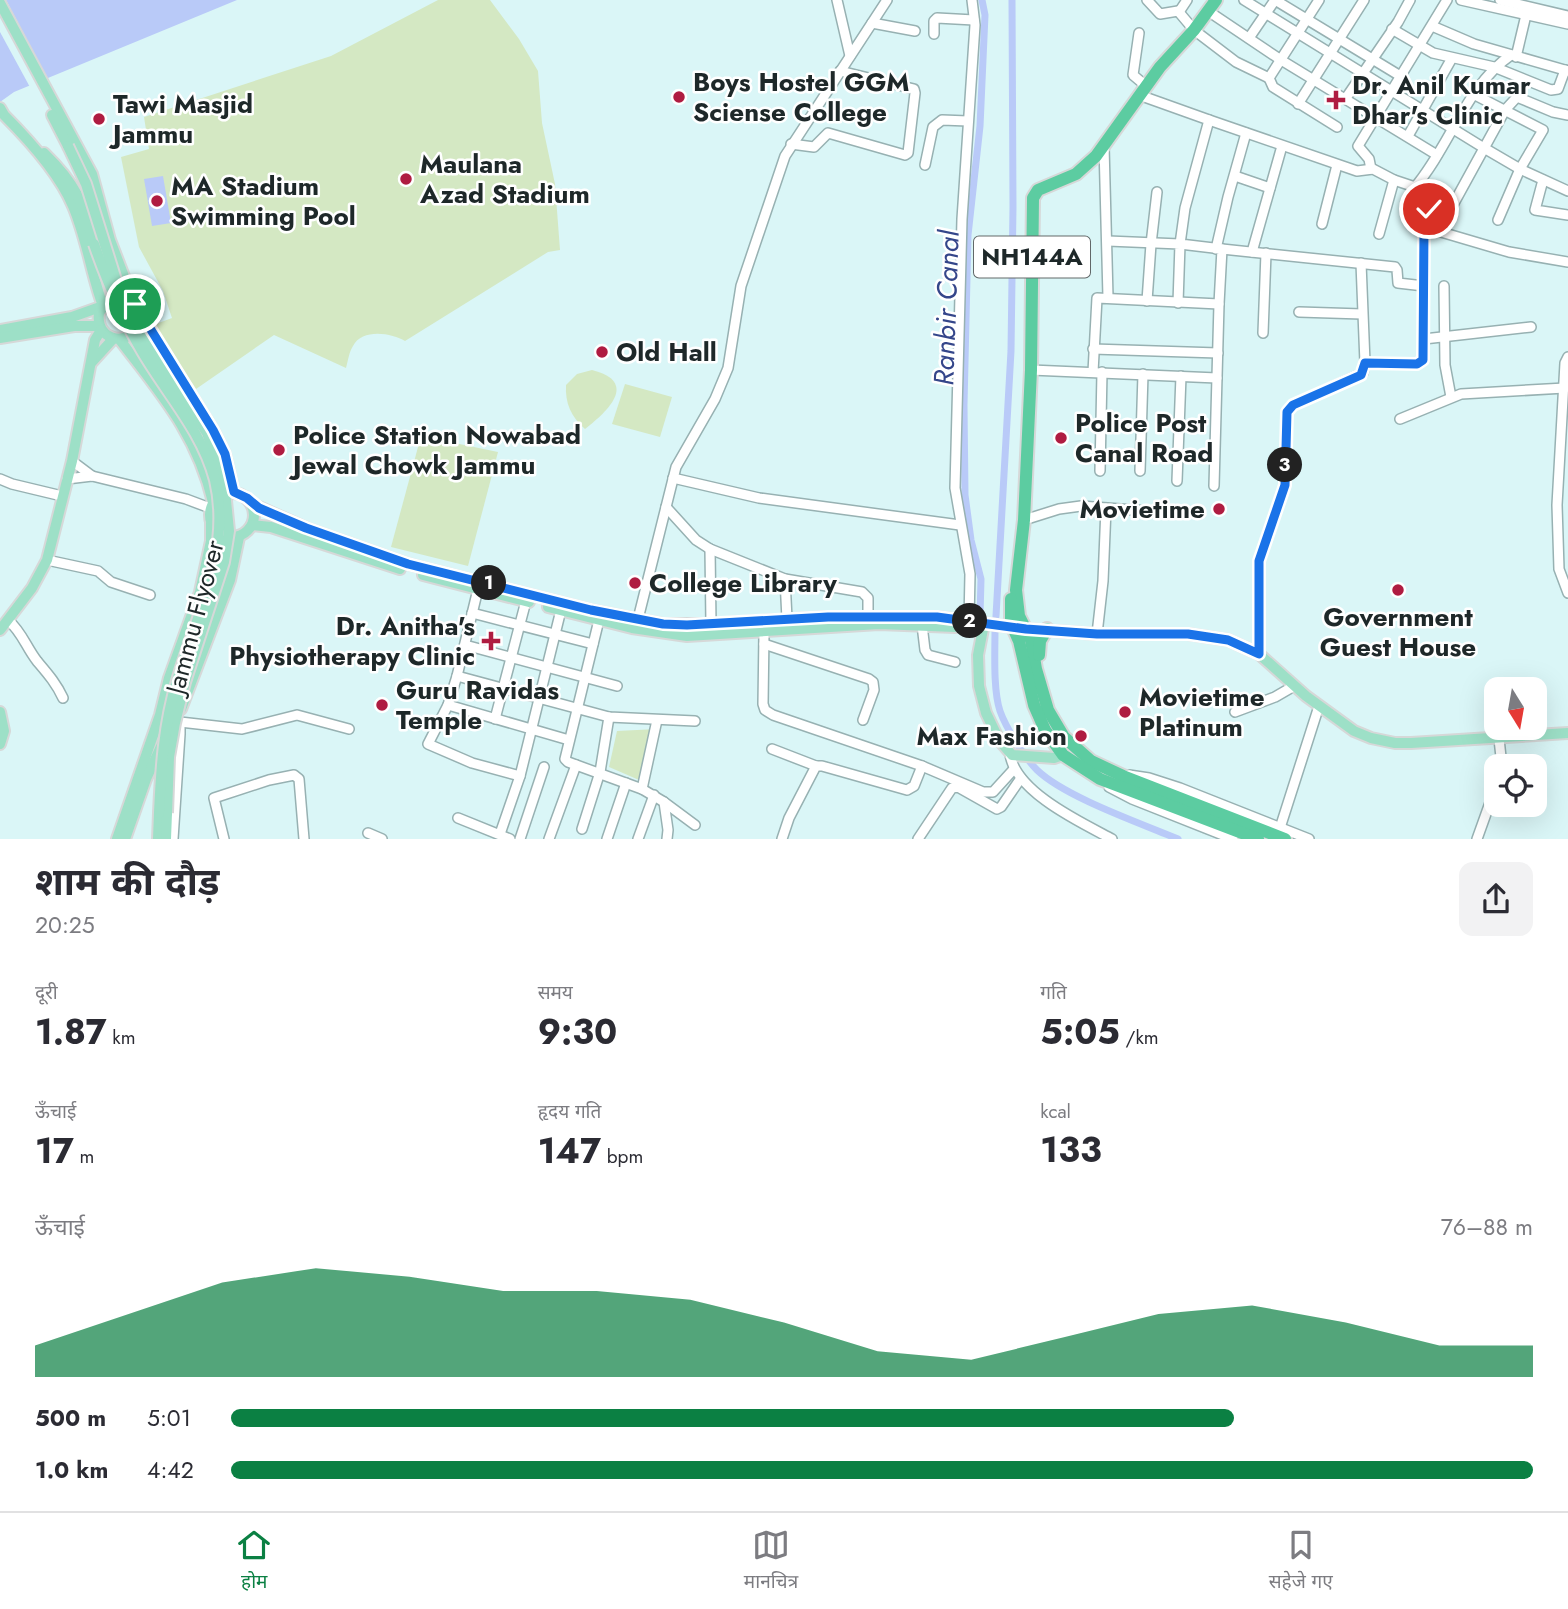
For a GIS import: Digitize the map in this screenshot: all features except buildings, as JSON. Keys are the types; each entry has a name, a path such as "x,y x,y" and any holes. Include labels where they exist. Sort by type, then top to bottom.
{"highway":[{"name":"NH144A","path":"1212,5 1195,30 1140,85 1104,146 1076,174 1038,190 1033,198 1031,370 1024,520 1016,590 1018,628 1040,720 1063,755 1100,779 1283,833"},
{"name":"NH144A","path":"1018,628 1031,640 1048,710 1064,737 1091,761 1258,839"},
{"path":"1037,671 1040,641 1047,629"}],"main road":[{"path":"0,3 50,103"},
{"path":"0,17 92,174 110,240 137,309 213,430 225,454 234,492"},
{"name":"Jammu Flyover","path":"50,103 86,184 116,280 149,346 207,433 224,481 229,531 224,562 174,723 169,757 166,839"},
{"path":"2,112 38,151 74,208 103,306 99,313 100,328 95,340 72,461 47,560 32,588 2,626"},
{"name":"Jammu Flyover","path":"38,151 65,173 76,189 108,283 142,350 199,438 209,459 219,506 219,536 215,561 166,721 158,839"},
{"path":"0,330 72,317 118,298 127,299 137,309 138,328 134,334 117,340 92,362"},
{"path":"0,338 74,326 100,328 117,340 162,395 193,441 209,481 212,505 211,541 200,592 117,839"},
{"path":"212,505 223,494 234,492 247,498 252,504 306,528 408,564 526,601 632,628 679,636 764,638 879,624 983,629 978,655 981,701 999,740 1014,755 1054,758 1063,755"},
{"path":"125,839 159,747 178,721 193,684 230,580 239,537 252,526 255,518 252,504"},
{"path":"211,524 222,536 239,537"},
{"path":"252,526 271,527 398,568 675,625 787,619 937,617 1018,628 1097,634 1204,636 1236,643 1259,654 1319,706 1354,731 1371,738 1395,743 1484,740"},
{"path":"0,712 4,731 0,744"},
{"path":"1547,735 1568,733"}],"street":[{"path":"837,0 850,56"},
{"path":"638,619 673,478 682,455 718,394 728,368 741,286 791,144 887,0"},
{"path":"969,621 970,574 955,488 962,219 974,20 972,0"},
{"path":"1147,0 1160,14 1173,10 1182,15 1195,30 1236,62 1269,78 1273,87 1337,127"},
{"path":"1182,15 1187,0"},
{"path":"1244,0 1484,148 1520,169 1568,191"},
{"path":"1249,38 1275,0 1402,77"},
{"path":"1269,78 1319,0"},
{"path":"1298,104 1364,0"},
{"path":"1346,98 1410,0"},
{"path":"1371,169 1369,159 1358,146 1447,0"},
{"path":"1461,0 1568,24"},
{"path":"1500,0 1568,16"},
{"path":"1212,5 1249,38 1281,60 1437,155"},
{"path":"1139,33 1133,75 1140,85 1209,120 1246,134 1359,172 1371,169 1415,187 1493,67 1513,56 1527,15"},
{"path":"934,34 935,19 974,20"},
{"path":"872,23 915,31"},
{"path":"1392,29 1433,53 1493,67 1551,90 1558,89 1566,70 1474,44 1432,26"},
{"path":"1408,136 1452,58"},
{"path":"791,144 814,147 828,133 905,155 908,153 914,89 840,71"},
{"path":"1475,95 1543,130 1520,169 1498,220"},
{"path":"1365,363 1420,363 1424,358 1424,227 1431,200 1435,198 1454,203 1505,110 1518,96 1568,116"},
{"path":"925,165 933,127 942,120 968,121"},
{"path":"1178,303 1180,244 1185,208 1209,120"},
{"path":"1214,485 1219,249 1246,134"},
{"path":"1104,146 1108,297"},
{"path":"1252,252 1282,146"},
{"path":"1322,224 1337,164"},
{"path":"1235,176 1270,187"},
{"path":"1379,234 1394,180"},
{"path":"1543,180 1535,210 1568,215"},
{"path":"1147,301 1157,192"},
{"path":"1424,227 1509,252 1568,262"},
{"path":"1108,241 1180,244 1361,263 1396,268 1398,283 1424,286"},
{"path":"1263,333 1266,253"},
{"path":"1259,654 1259,561 1284,491 1285,416 1289,408 1363,373 1365,363 1361,263"},
{"path":"1444,286 1445,365 1451,397"},
{"path":"1100,471 1097,372 1093,349 1095,299 1108,297 1219,304"},
{"path":"1299,312 1362,314"},
{"path":"1424,339 1531,327"},
{"path":"1093,349 1218,354"},
{"path":"1568,357 1565,363 1557,505 1559,569 1568,593"},
{"path":"1031,370 1217,378"},
{"path":"1140,471 1143,374"},
{"path":"1177,481 1181,376"},
{"path":"1401,419 1451,397 1471,393 1564,388"},
{"path":"72,461 92,476"},
{"path":"67,480 92,476 212,505"},
{"path":"673,478 759,498 960,525"},
{"path":"0,479 62,496"},
{"path":"1557,505 1568,506"},
{"path":"666,507 696,540 710,550 785,579 862,593 868,598 868,617"},
{"path":"1024,520 1071,507 1160,512"},
{"path":"1097,634 1103,582 1106,508"},
{"path":"710,550 711,624"},
{"path":"47,560 98,572 111,582 150,595"},
{"path":"785,579 787,619"},
{"path":"479,585 457,677 448,705 428,744 472,763 520,776"},
{"path":"495,719 526,601"},
{"path":"500,834 520,776 561,610"},
{"path":"472,614 593,644"},
{"path":"599,620 565,758 568,762 600,772 654,795 695,825"},
{"path":"922,625 928,655 955,662"},
{"path":"2,626 20,631 38,662 52,676 63,698"},
{"path":"863,720 874,690 873,682 764,638 765,710 773,715 922,766 983,792 993,792 1014,769"},
{"path":"465,645 617,685"},
{"path":"457,677 609,717 695,720"},
{"path":"1235,712 1268,700 1294,685"},
{"path":"448,705 569,740"},
{"path":"1283,833 1319,706"},
{"path":"160,715 178,721 242,729 297,715 349,729"},
{"path":"582,829 600,772 609,717"},
{"path":"642,789 657,720"},
{"path":"173,839 178,721"},
{"path":"772,749 816,766 907,790 914,786 922,766"},
{"path":"1014,755 1014,769 1050,803 1112,839"},
{"path":"548,839 576,765"},
{"path":"782,839 789,818 816,766"},
{"path":"520,839 544,767"},
{"path":"224,839 214,798 269,780 294,775 299,779 304,839"},
{"path":"1124,776 1137,775 1165,783 1283,833 1309,839"},
{"path":"918,839 952,788 958,788 997,810 1021,778"},
{"path":"1100,779 1113,790 1132,799 1233,839"},
{"path":"607,839 626,783"},
{"path":"638,839 654,795"},
{"path":"664,802 667,839"},
{"path":"1477,839 1485,817"},
{"path":"458,818 510,839"},
{"path":"368,833 382,839"}],"green space":[{"path":"438,0 490,0 519,39 538,71 542,123 555,184 560,250 548,252 405,341 385,334 363,336 352,348 346,368 274,335 196,389 153,325 172,318 163,291 139,247 121,157 149,149 144,117 331,56"},
{"path":"592,370 606,375 617,389 610,406 585,429 570,409 566,385 577,374"},
{"path":"625,384 672,397 660,437 612,424"},
{"path":"421,436 498,452 468,566 391,547"},
{"path":"657,729 646,783 609,767 617,731"}],"water":[{"path":"0,0 237,0 14,92 0,102"},
{"name":"MA Stadium Swimming Pool","path":"163,176 171,223 152,226 144,179"}],"pier":[{"path":"0,0 6,0 49,82 31,89 0,32"}],"waterway":[{"name":"Ranbir Canal","path":"980,616 981,579 971,540 965,495 964,405 968,235 980,126 985,15 982,0"},
{"name":"Ranbir Canal","path":"996,616 1011,351 1012,0"},
{"name":"Ranbir Canal","path":"995,630 995,682 1000,711 1011,734 1032,765 1066,790 1178,839"}],"place":[{"name":"Boys Hostel GGM Sciense College","path":"679,97"},
{"name":"Dr. Anil Kumar Dhar's Clinic","path":"1336,100"},
{"name":"Tawi Masjid Jammu","path":"99,119"},
{"name":"Maulana Azad Stadium","path":"406,179"},
{"name":"MA Stadium Swimming Pool","path":"157,201"},
{"name":"Old Hall","path":"602,352"},
{"name":"Police Post Canal Road","path":"1061,438"},
{"name":"Police Station Nowabad Jewal Chowk Jammu","path":"279,450"},
{"name":"Movietime","path":"1219,509"},
{"name":"College Library","path":"635,583"},
{"name":"Government Guest House","path":"1398,590"},
{"name":"Dr. Anitha's Physiotherapy Clinic","path":"491,641"},
{"name":"Guru Ravidas Temple","path":"382,705"},
{"name":"Movietime Platinum","path":"1125,712"},
{"name":"Max Fashion","path":"1081,736"}],"route":[{"path":"135,304 213,430 225,454 234,492 259,508 306,528 408,564 591,610 663,624 828,617 937,617 1026,629 1097,634 1188,634 1228,640 1259,654 1259,561 1284,491 1285,416 1293,405 1361,375 1365,363 1417,364 1423,360 1424,227 1429,209"}]}
